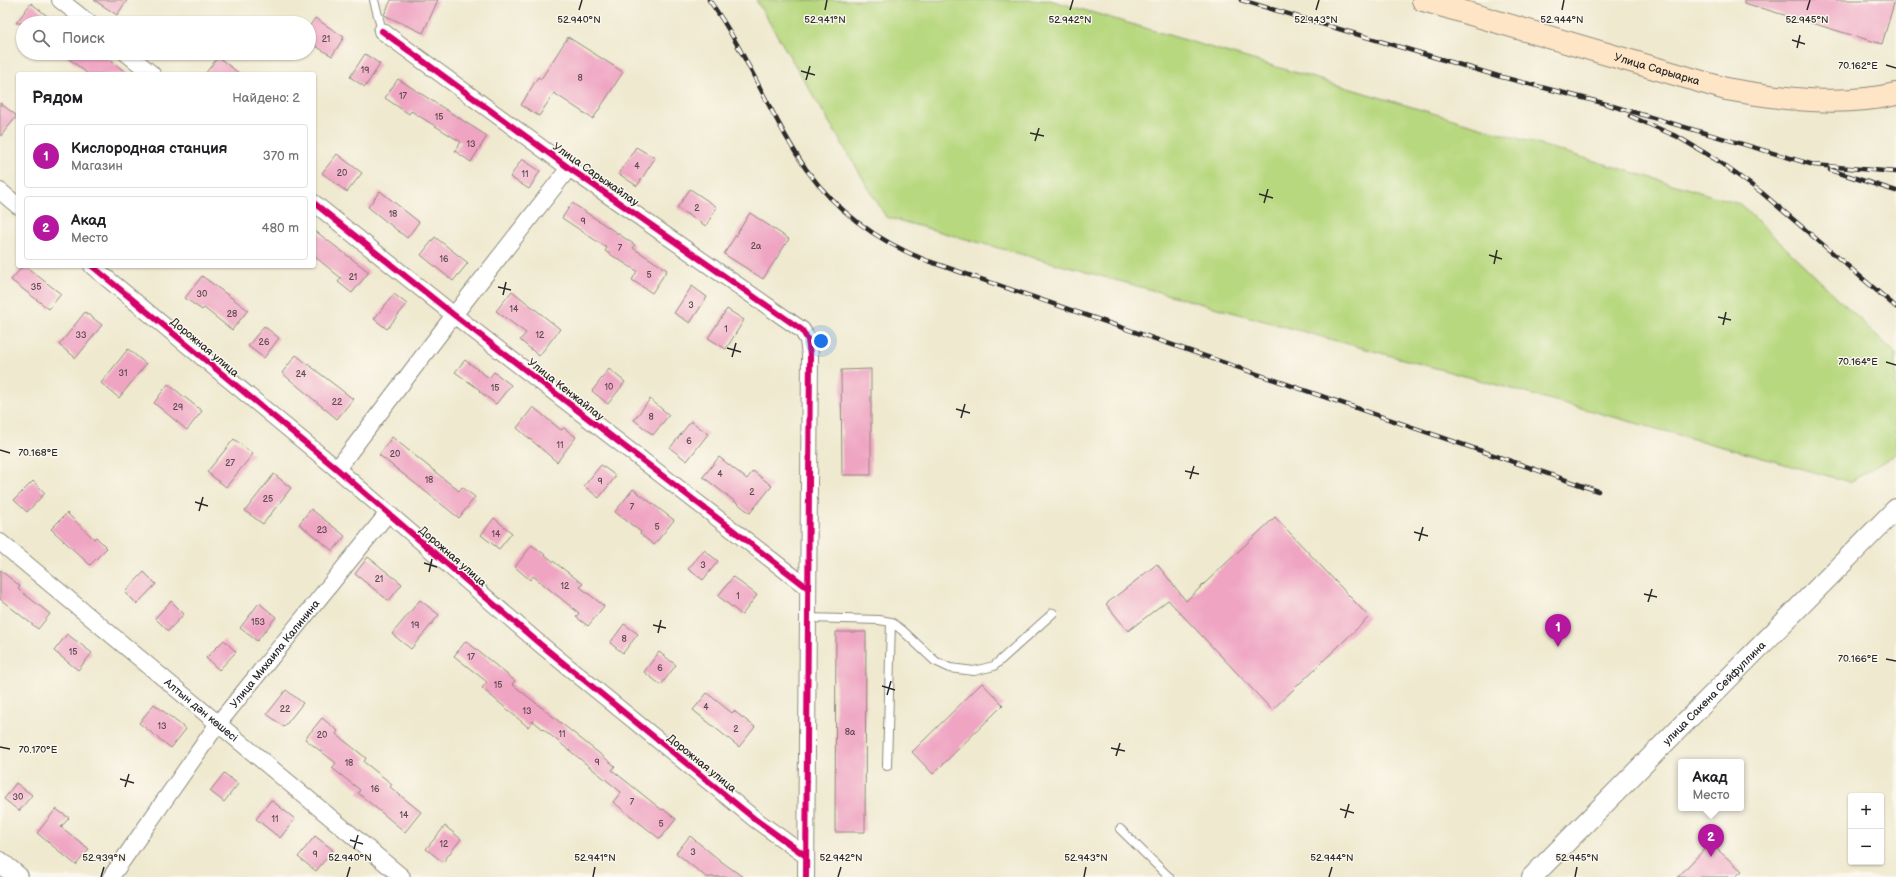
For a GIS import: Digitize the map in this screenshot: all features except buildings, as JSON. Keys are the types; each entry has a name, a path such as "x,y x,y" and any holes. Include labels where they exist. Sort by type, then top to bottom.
{"main road":[{"name":"Улица Сарыарка","path":"1423,0 1726,89 1765,96 1834,102 1880,98 1896,94"}],"street":[{"path":"60,0 80,16"},
{"name":"Улица Сарыжайлау","path":"382,31 569,168 802,330 808,340 810,355 808,588"},
{"path":"135,60 150,72"},
{"path":"338,470 454,315 569,168"},
{"path":"0,191 16,204"},
{"name":"Улица Кенжайлау","path":"316,205 454,315 808,588"},
{"name":"Дорожная улица","path":"94,268 338,470 540,644 756,820 806,856"},
{"name":"улица Сакена Сейфуллина","path":"1532,877 1896,509"},
{"name":"Улица Михаила Калинина","path":"111,877 217,725 388,513"},
{"name":"Алтын дән көшесі","path":"0,542 217,725 402,877"},
{"path":"806,877 808,588"},
{"path":"0,862 18,877"}],"lane":[{"path":"374,0 382,31"},
{"path":"808,618 879,620 891,622 902,630 935,661 950,668 974,671 994,666 1053,613"},
{"path":"887,766 891,622"},
{"path":"1120,830 1169,877"}],"green space":[{"path":"756,0 1050,0 1740,204 1896,354 1896,454 1850,482 886,217"}],"railway":[{"path":"709,0 723,20 747,62 793,148 818,185 845,212 860,224 893,245 928,261 1598,491"},
{"path":"1241,0 1498,76 1599,102 1814,165 1896,172"},
{"path":"1630,116 1678,137 1715,159 1761,192 1896,307"},
{"path":"1830,170 1896,191"}],"cycle path":[{"path":"382,31 569,168 802,330 808,340 810,355 806,877"},
{"path":"316,205 454,315 808,588"},
{"path":"94,268 337,469 540,644 756,820 806,856"}],"place":[{"name":"Кислородная станция","path":"1558,647"},
{"name":"Акад","path":"1711,857"}]}
